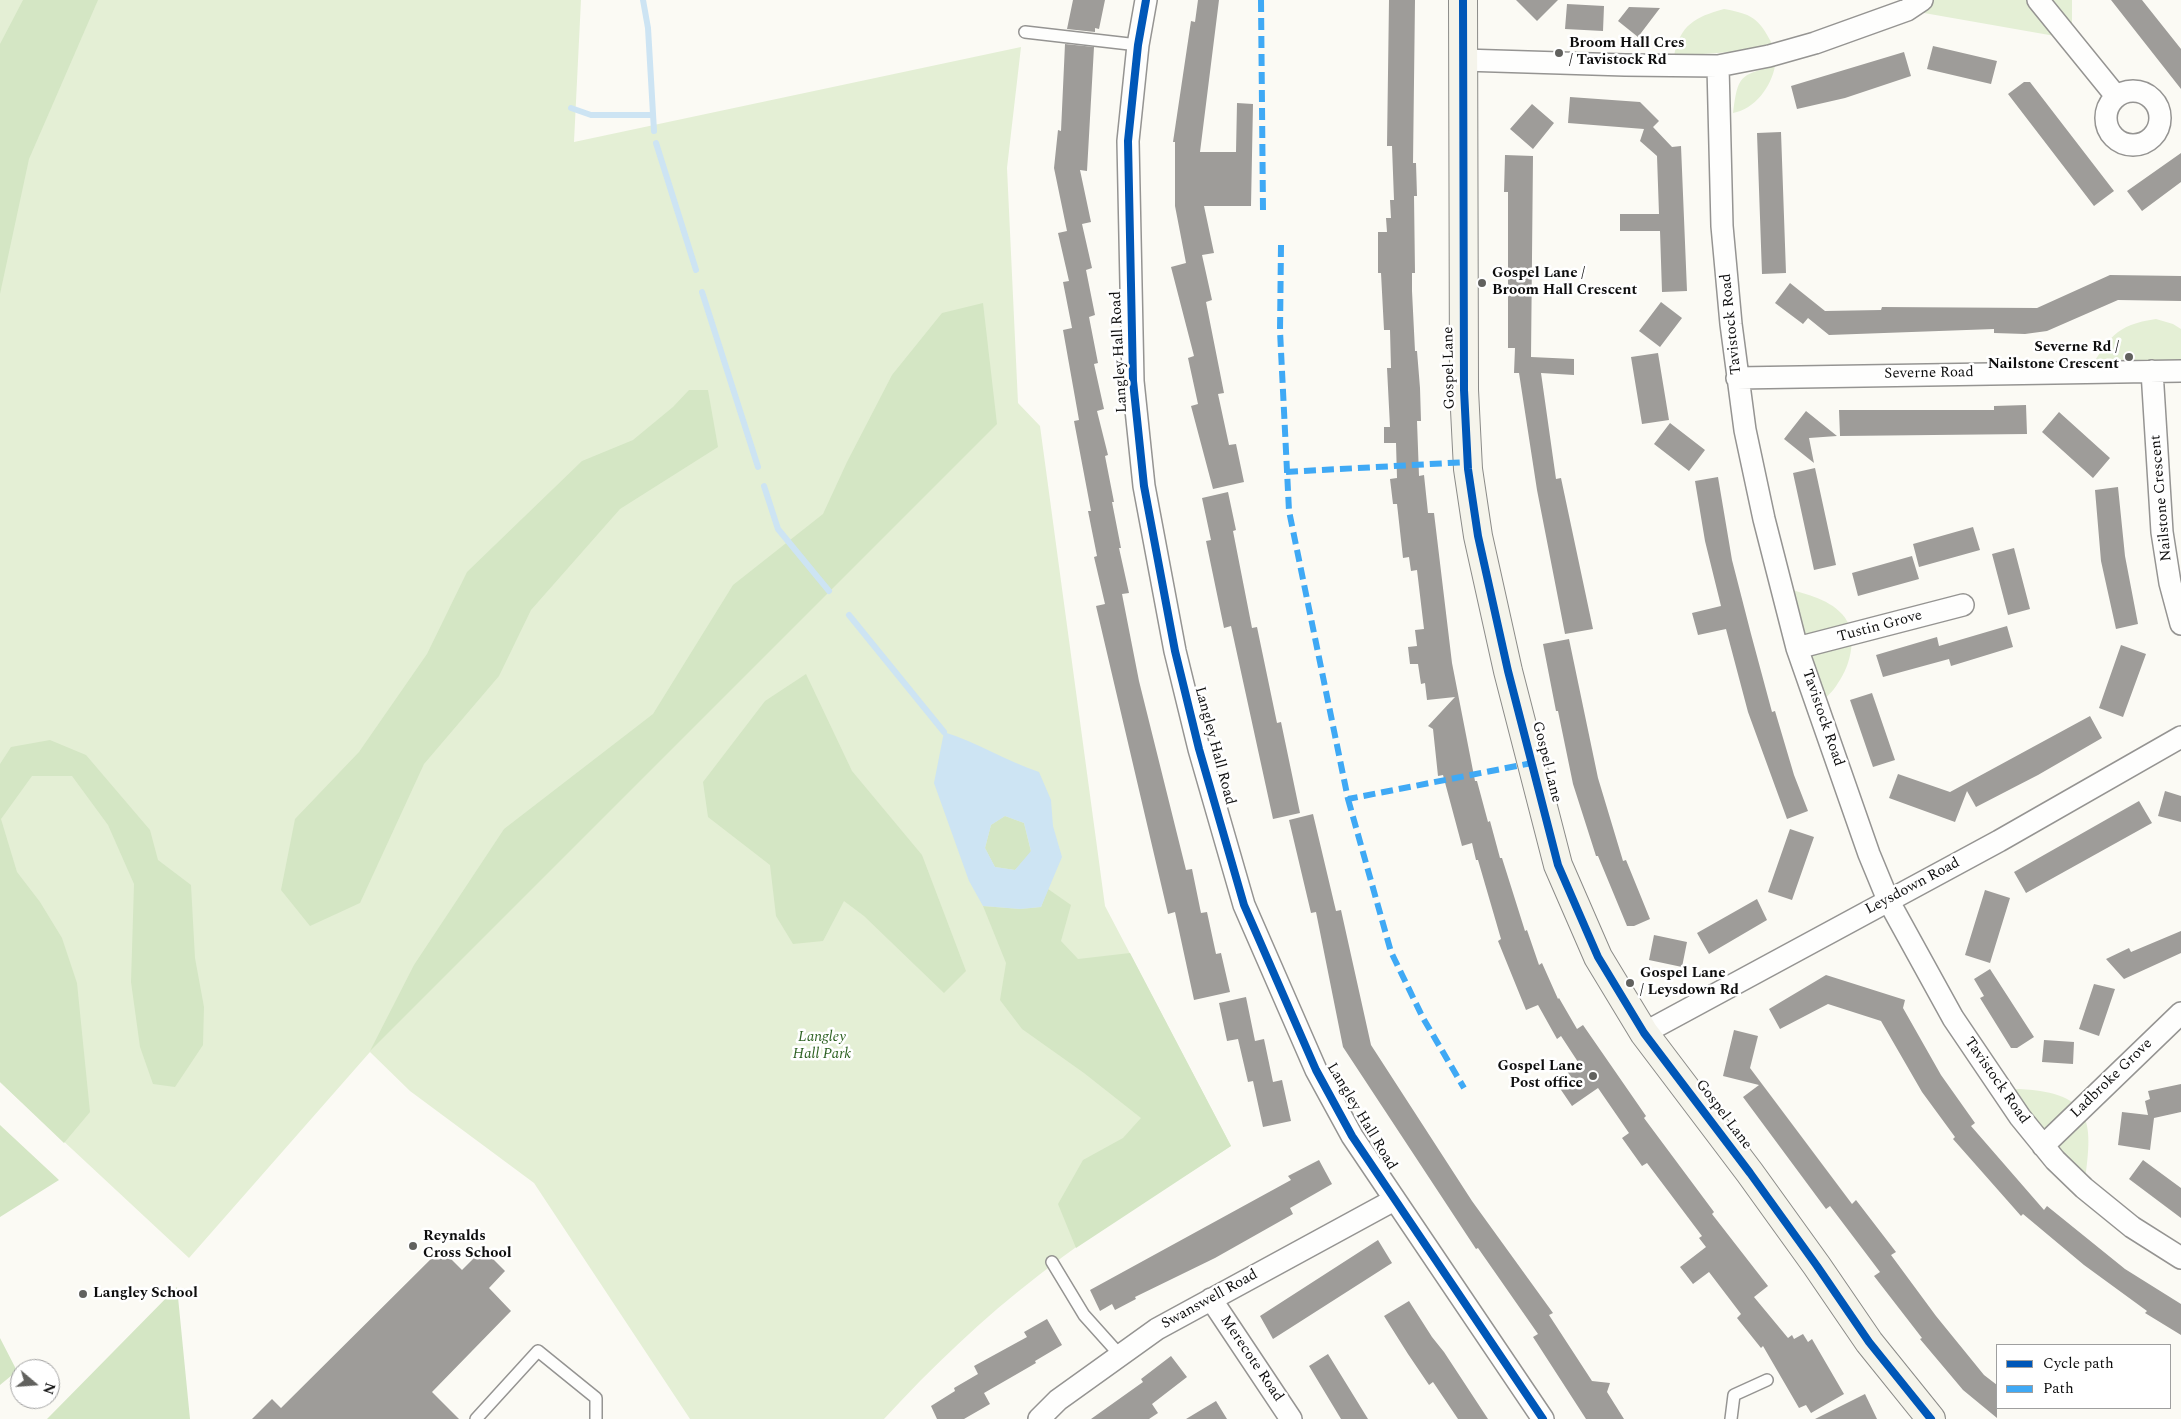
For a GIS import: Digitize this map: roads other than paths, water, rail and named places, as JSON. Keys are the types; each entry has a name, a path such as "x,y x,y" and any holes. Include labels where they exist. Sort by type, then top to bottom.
{"street":[{"name":"Langley Hall Road","path":"1146,0 1138,45 1128,141 1133,381 1144,486 1175,651 1199,749 1244,905 1316,1070 1352,1136 1542,1419"},
{"name":"Gospel Lane","path":"1463,0 1464,390 1468,469 1478,536 1508,671 1558,865 1598,957 1644,1033 1750,1173 1869,1342 1931,1419"},
{"path":"1463,60 1718,66 1769,56 1815,43 1899,13 1922,0"},
{"path":"2038,0 2116,96"},
{"name":"Tavistock Road","path":"1718,66 1722,226 1737,378 1764,519 1797,648 1869,854 1888,900 1953,1018 2020,1117 2055,1160 2104,1204 2132,1227 2181,1258"},
{"name":"Nailstone Crescent","path":"2152,371 2162,532 2170,583 2181,624"},
{"name":"Severne Road","path":"1737,378 2181,371"},
{"name":"Tustin Grove","path":"1797,648 1963,605"},
{"name":"Leysdown Road","path":"1644,1033 1999,841 2181,737"},
{"name":"Ladbroke Grove","path":"2043,1146 2181,1013"},
{"name":"Swanswell Road","path":"1039,1419 1058,1400 1119,1354 1157,1329 1394,1200"},
{"name":"Merecote Road","path":"1211,1299 1291,1419"}],"lane":[{"path":"1025,32 1138,45"},
{"path":"1052,1262 1084,1315 1119,1354"},
{"path":"476,1419 538,1351 596,1398 596,1419"},
{"path":"1731,1419 1734,1395 1767,1380"}],"water":[{"path":"944,732 1039,772 1051,800 1053,826 1062,857 1041,907 1020,909 983,906 969,881 934,783","holes":["1005,816 1024,823 1031,851 1015,870 995,867 985,848 991,825"]}],"waterway":[{"path":"643,0 648,28 654,131"},
{"path":"571,108 591,115 652,115"},
{"path":"656,143 696,270"},
{"path":"702,292 758,467"},
{"path":"764,486 778,529 829,591"},
{"path":"849,615 944,732"}],"place":[{"name":"Broom Hall Cres / Tavistock Rd","path":"1559,53"},
{"name":"Gospel Lane / Broom Hall Crescent","path":"1482,283"},
{"name":"Severne Rd / Nailstone Crescent","path":"2129,357"},
{"name":"Gospel Lane / Leysdown Rd","path":"1630,983"},
{"name":"Gospel Lane Post office","path":"1593,1076"},
{"name":"Reynalds Cross School","path":"413,1246"},
{"name":"Langley School","path":"83,1294"}],"park label":[{"name":"Langley Hall Park","path":"822,1046"}]}
